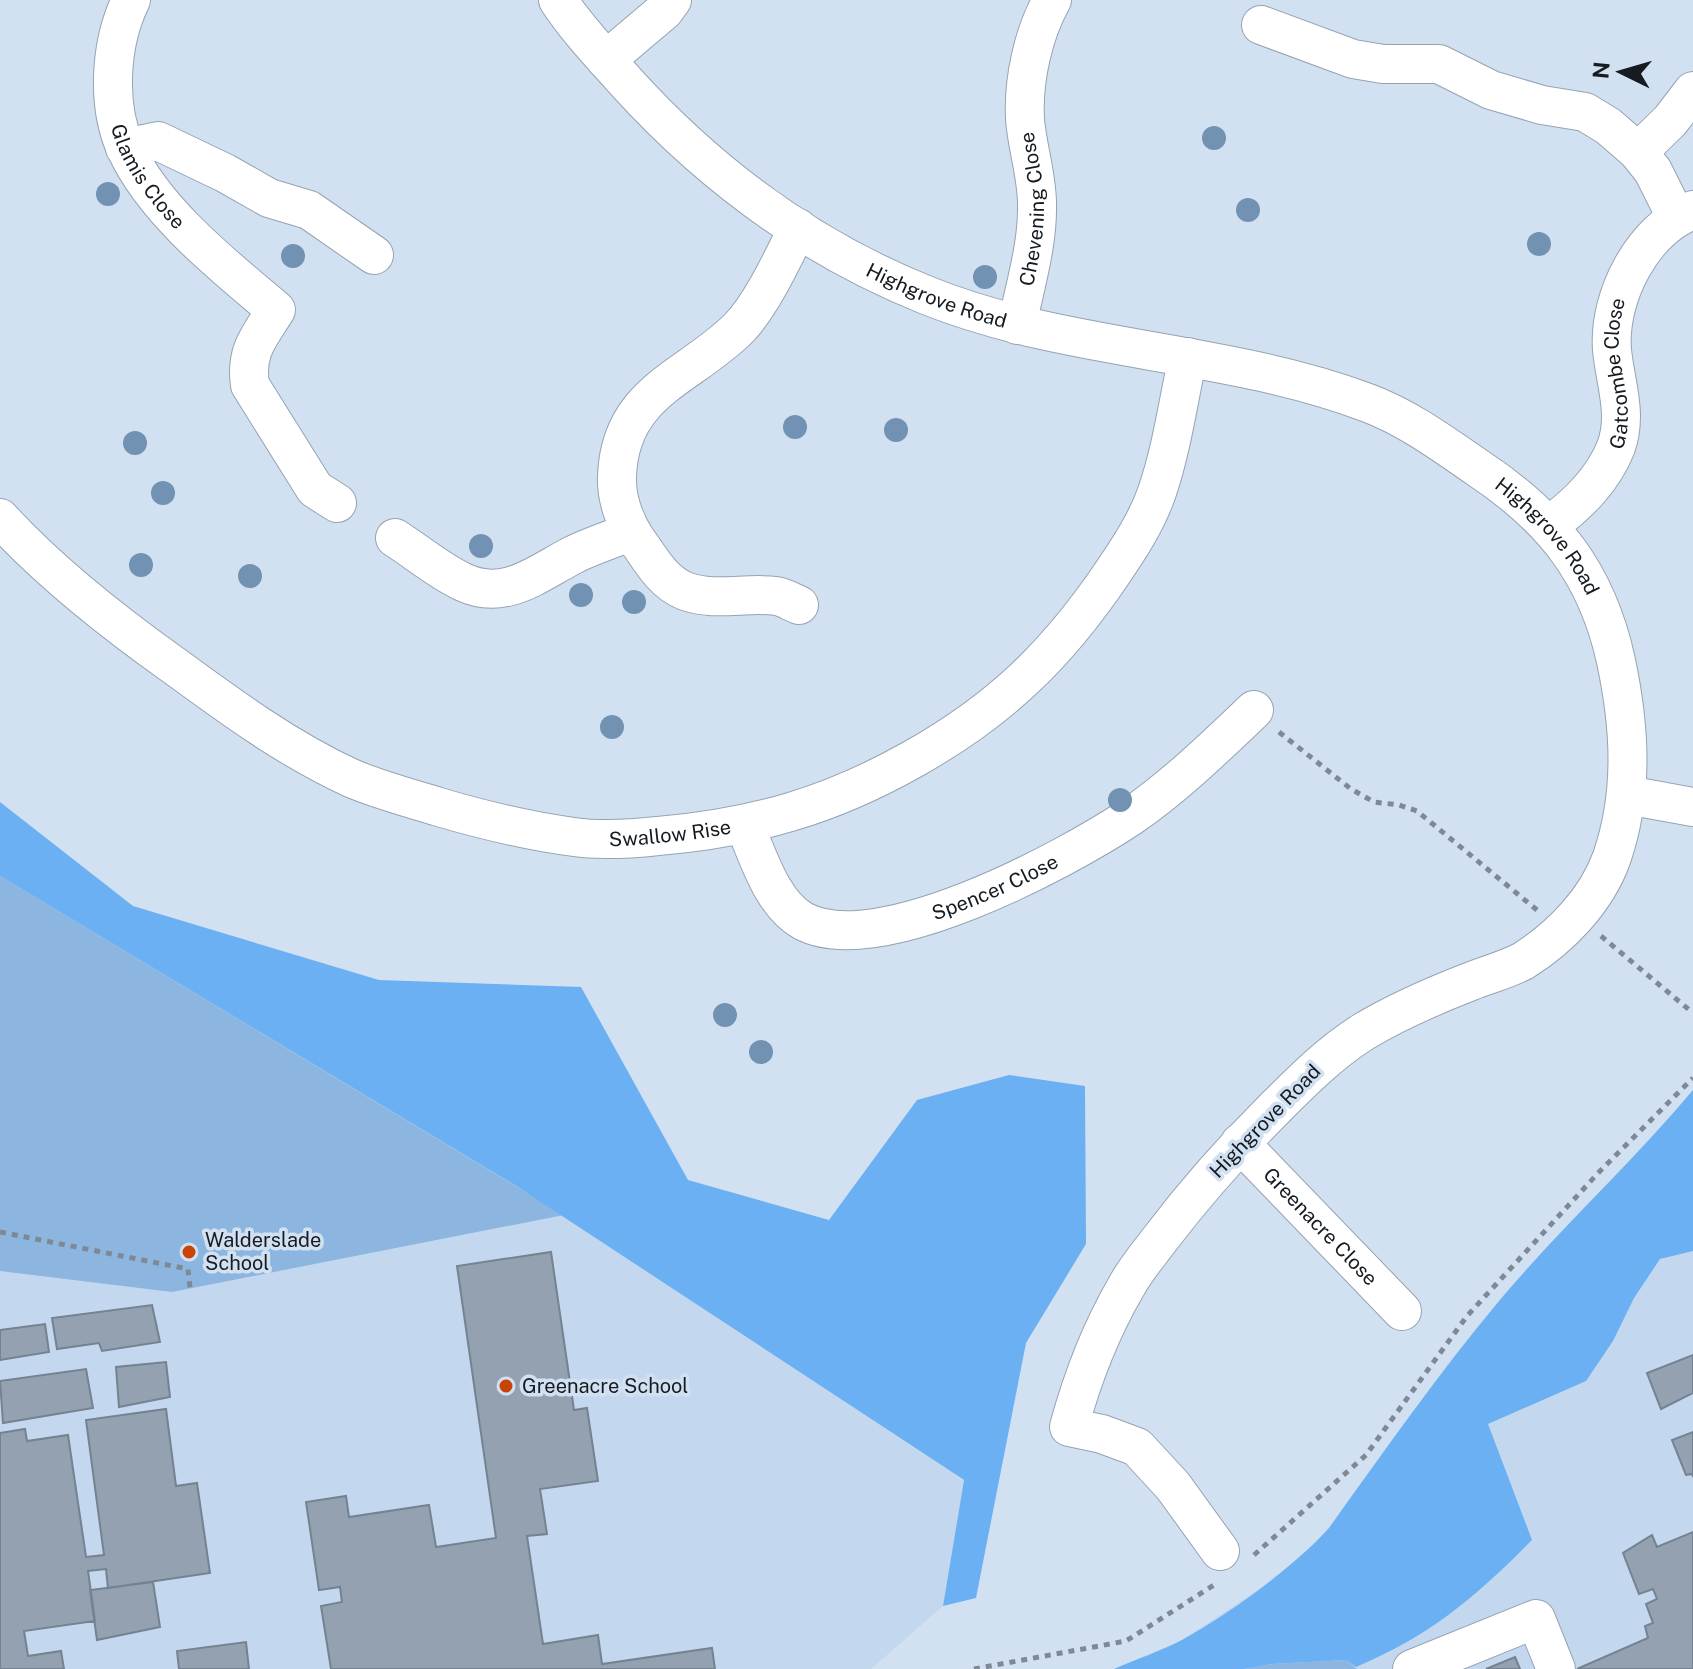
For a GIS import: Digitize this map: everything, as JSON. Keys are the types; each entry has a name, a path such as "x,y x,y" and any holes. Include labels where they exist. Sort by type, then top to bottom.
{"street":[{"name":"Glamis Close","path":"131,0 115,48 113,74 115,105 125,148 153,194 218,262 276,310 250,352 250,385 315,489 337,503"},
{"name":"Highgrove Road","path":"558,0 606,60 668,129 725,178 849,260 933,298 1017,325 1277,376 1371,404 1418,428 1487,473 1550,525 1581,566 1604,616 1624,698 1629,759 1627,795 1612,857 1596,892 1566,926 1519,963 1431,998 1364,1032 1326,1058 1240,1143 1178,1215 1127,1283 1079,1392 1069,1427 1102,1434 1137,1447 1173,1486 1232,1563"},
{"path":"606,60 664,11 672,0"},
{"name":"Chevening Close","path":"1017,325 1034,237 1037,203 1025,119 1026,89 1045,13 1052,0"},
{"name":"Gatcombe Close","path":"1261,25 1353,59 1383,64 1439,64 1491,90 1542,105 1585,112 1608,126 1638,152 1684,214 1641,253 1620,290 1611,325 1621,415 1617,444 1605,470 1577,505 1550,525"},
{"path":"1638,152 1670,121 1693,91"},
{"path":"125,148 158,141 269,198 309,210 374,255"},
{"path":"798,228 771,280 741,326 649,396 632,420 621,444 616,482 631,532 663,577 685,591 735,598 779,596 799,605"},
{"name":"Swallow Rise","path":"0,518 24,544 133,636 256,726 351,777 483,820 576,838 627,839 684,834 791,814 872,783 979,719 1035,671 1087,611 1137,537 1164,467 1188,357"},
{"path":"395,538 463,582 485,589 501,589 520,585 574,554 631,532"},
{"name":"Spencer Close","path":"744,824 779,898 801,920 825,929 853,930 902,922 1040,870 1116,825 1183,777 1254,710"},
{"path":"1627,795 1693,807"},
{"name":"Greenacre Close","path":"1240,1143 1402,1311"},
{"path":"1412,1669 1536,1619 1556,1669"}],"path":[{"path":"1254,710 1351,789 1374,802 1417,811 1536,910 1566,926 1693,1013"},
{"path":"974,1669 1126,1641 1232,1563 1366,1455 1467,1316 1600,1171 1693,1078"},
{"path":"0,1232 188,1269 190,1288"}],"shaded area":[{"path":"0,802 133,906 379,980 581,987 688,1180 829,1220 917,1100 1009,1075 1085,1086 1086,1244 1026,1343 976,1598 943,1606 964,1480 518,1187 0,876"},
{"path":"0,876 564,1215 964,1481 943,1606 871,1669 0,1669"},
{"name":"Walderslade School","path":"0,876 564,1215 172,1292 0,1271"},
{"path":"1693,1090 1693,1669 1114,1669 1182,1640 1262,1587 1313,1546 1446,1366 1504,1294 1650,1141"},
{"path":"1693,1090 1693,1251 1660,1259 1586,1381 1488,1424 1532,1540 1451,1613 1407,1642 1356,1667 1346,1660 1272,1664 1244,1669 1114,1669 1174,1644 1240,1604 1297,1559 1329,1528 1391,1441 1500,1300"},
{"path":"1346,1660 1357,1669 1244,1669 1272,1664"}],"building":[{"path":"551,1252 574,1410 587,1408 598,1481 540,1489 547,1534 527,1536 543,1644 598,1635 602,1664 712,1648 715,1669 331,1669 321,1606 342,1602 340,1587 319,1590 306,1502 346,1496 349,1517 429,1505 436,1547 496,1538 457,1266"},
{"path":"152,1305 160,1342 102,1351 99,1343 57,1349 52,1318"},
{"path":"45,1324 49,1352 0,1360 0,1330"},
{"path":"1693,1355 1693,1393 1661,1409 1647,1373"},
{"path":"166,1362 170,1397 119,1407 116,1367"},
{"path":"86,1369 93,1408 3,1423 0,1381"},
{"path":"166,1409 176,1486 197,1483 210,1573 108,1588 106,1569 88,1571 95,1621 24,1631 28,1656 61,1651 64,1669 0,1669 0,1433 25,1429 27,1441 68,1435 86,1557 104,1555 86,1420"},
{"path":"1693,1432 1693,1477 1692,1474 1686,1475 1672,1440"},
{"path":"1693,1532 1693,1669 1577,1669 1648,1638 1645,1626 1653,1623 1646,1604 1657,1599 1653,1589 1639,1594 1623,1553 1652,1535 1657,1547"},
{"path":"153,1582 160,1627 97,1640 90,1590"},
{"path":"246,1642 249,1669 179,1669 177,1651"},
{"path":"1515,1657 1520,1669 1486,1669"}],"place":[{"name":"Walderslade School","path":"189,1252"},
{"name":"Greenacre School","path":"506,1386"}]}
